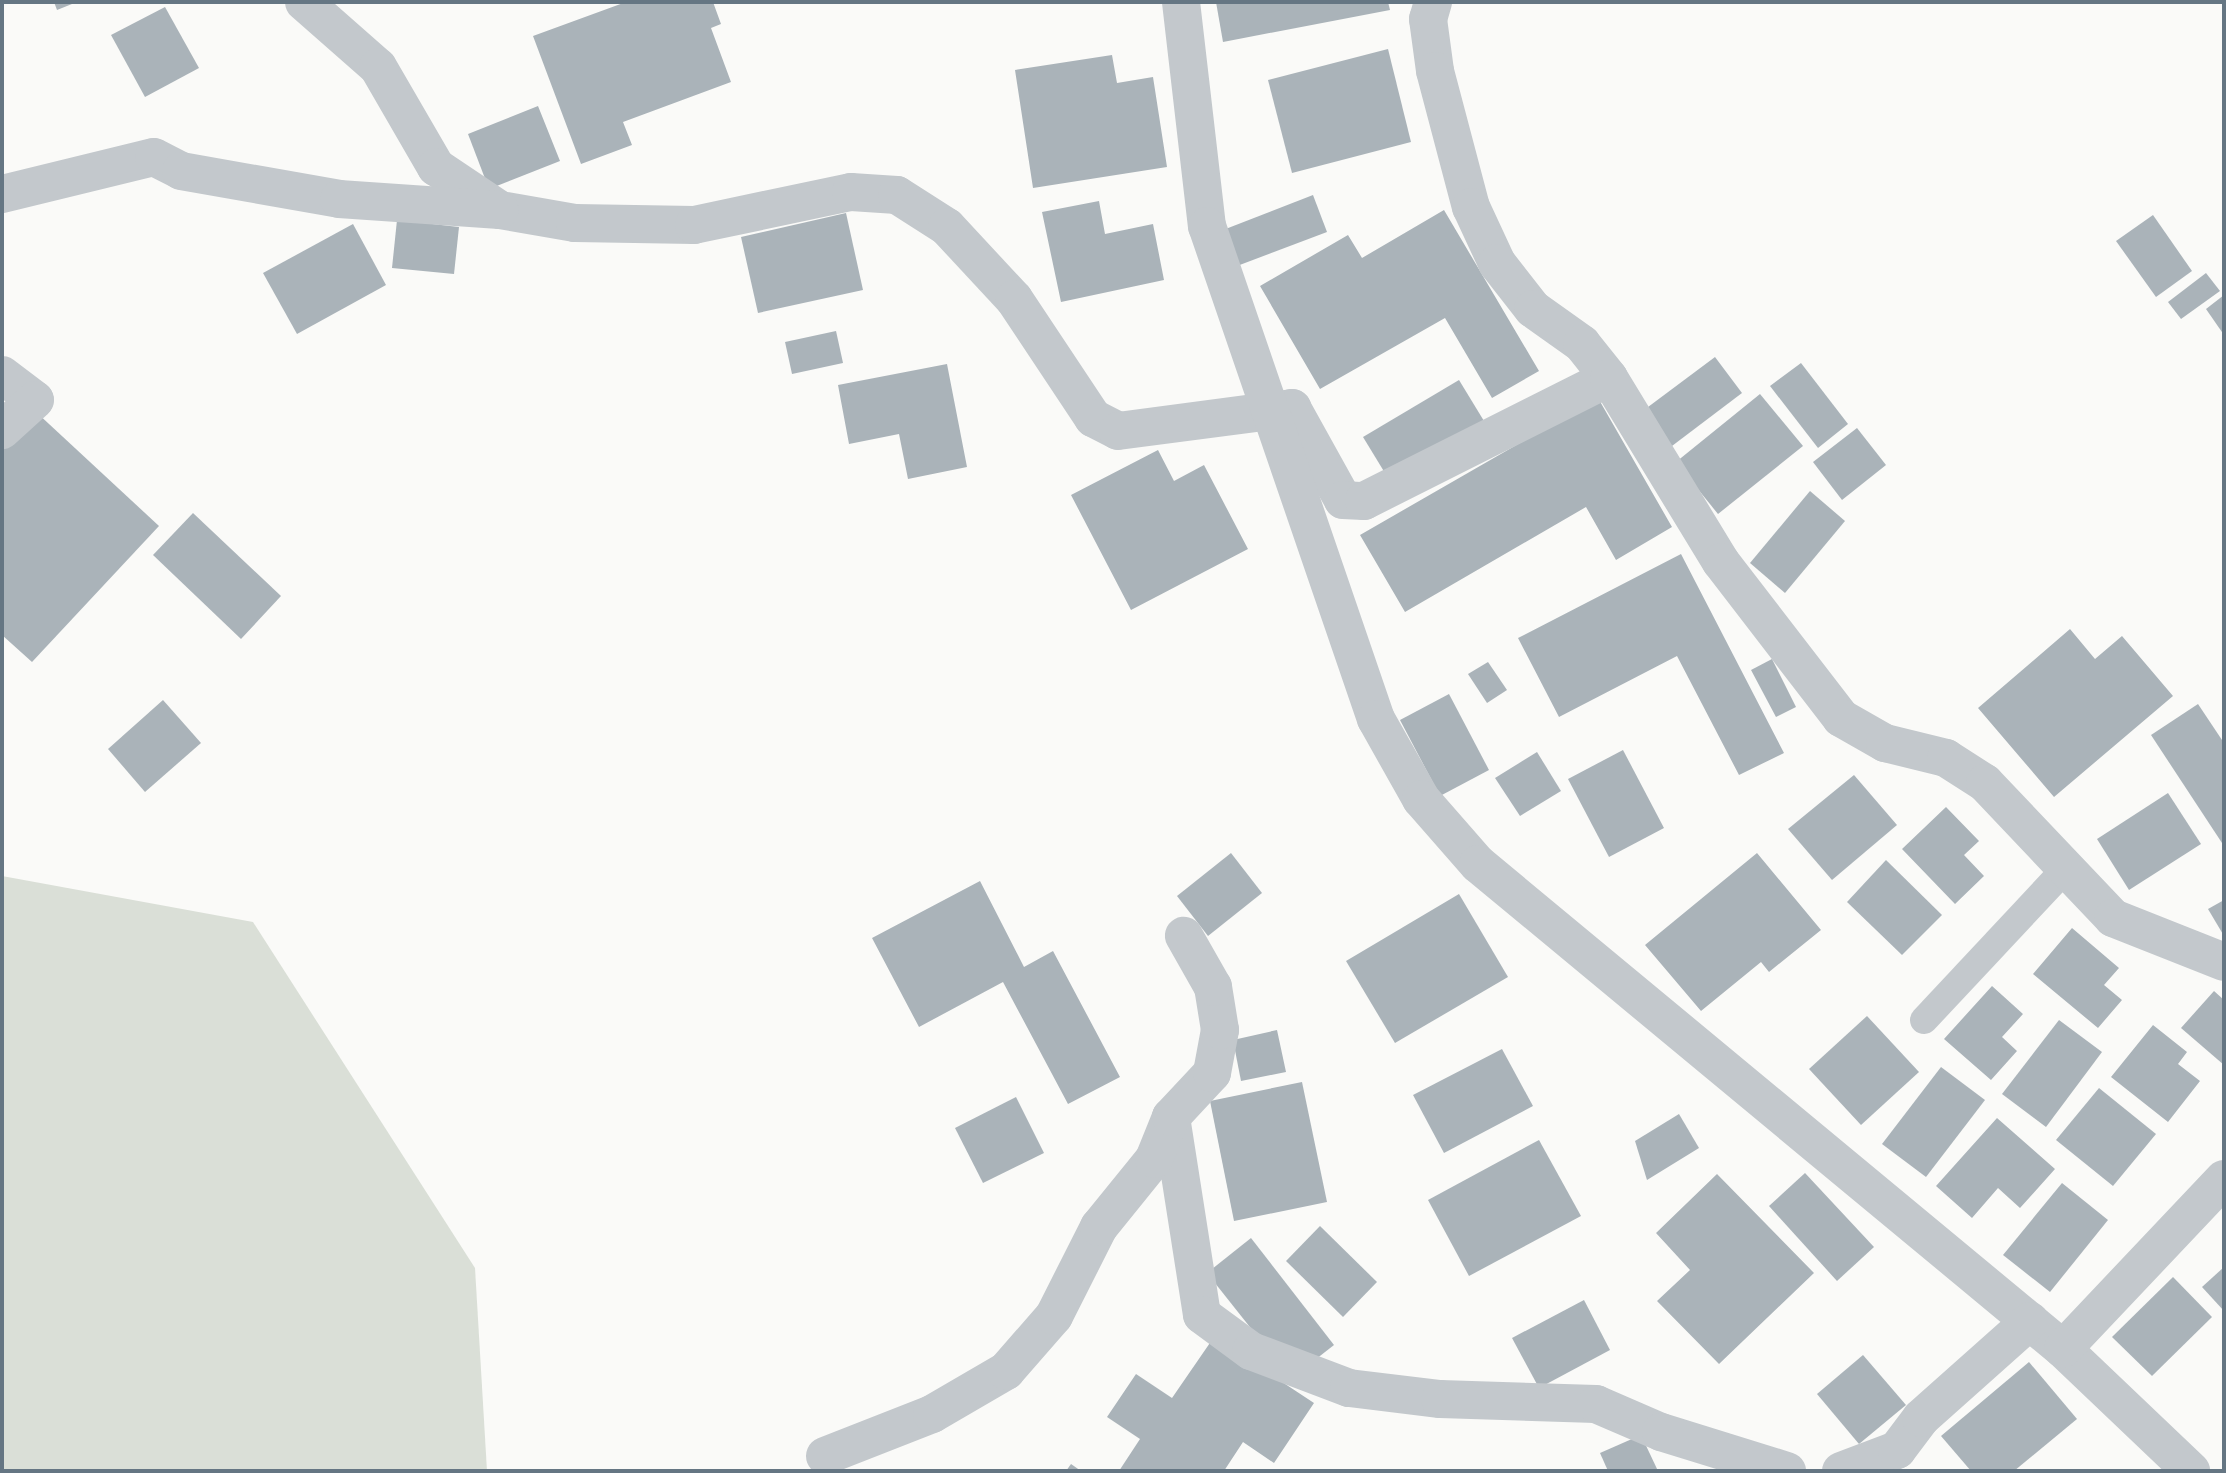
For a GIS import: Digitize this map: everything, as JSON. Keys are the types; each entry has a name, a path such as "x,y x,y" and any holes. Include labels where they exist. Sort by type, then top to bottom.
{"street":[{"path":"304,2 378,67 436,167 500,210"},
{"path":"1181,2 1207,226 1266,407 1376,719 1421,799 1478,864 2063,1349 2172,1464"},
{"path":"1433,2 1428,19 1435,71 1471,207 1492,252 1533,309 1582,344 1609,378 1721,562 1841,718 1885,743 1946,758 1985,783 2113,918 2224,962"},
{"path":"2,194 154,157 181,172 339,199 500,210 575,223 694,225 851,192 897,195 947,227 1014,299 1093,418 1118,431 1152,429 1266,407 1292,408 1343,500 1364,501 1609,378"},
{"path":"2,375 35,400 2,430"},
{"path":"825,1456 932,1414 1006,1371 1054,1316 1099,1227 1154,1159 1171,1117 1212,1073 1220,1030 1213,986 1184,936"},
{"path":"1171,1117 1202,1315 1251,1350 1349,1388 1440,1399 1596,1404 1661,1432 1787,1471"},
{"path":"2063,1349 2224,1178"},
{"path":"1841,1471 1897,1450 1921,1418 2030,1321"}],"lane":[{"path":"1924,1020 2066,868"}],"shaded area":[{"path":"2,876 253,922 475,1268 487,1471 2,1471"}],"building":[{"path":"54,2 77,2 57,10"},
{"path":"626,2 713,2 721,24 711,28 731,82 623,122 632,145 581,164 533,36"},
{"path":"1216,2 1388,2 1390,10 1223,42"},
{"path":"165,7 199,68 145,97 111,35"},
{"path":"1388,49 1411,142 1292,173 1268,80"},
{"path":"1112,55 1117,83 1153,77 1167,167 1033,188 1015,70"},
{"path":"538,106 560,161 489,189 468,134"},
{"path":"1313,195 1327,232 1237,266 1223,230"},
{"path":"1099,201 1105,234 1153,224 1164,280 1061,302 1042,212"},
{"path":"1444,210 1539,371 1492,398 1445,318 1320,389 1260,286 1348,235 1362,258"},
{"path":"846,213 863,290 758,313 741,237"},
{"path":"2153,215 2192,271 2156,297 2116,241"},
{"path":"397,220 459,227 454,274 392,268"},
{"path":"353,224 386,285 297,334 263,273"},
{"path":"2206,273 2220,291 2181,319 2168,302"},
{"path":"2224,295 2224,335 2206,309"},
{"path":"836,331 843,363 792,374 785,342"},
{"path":"1715,357 1742,393 1668,449 1640,413"},
{"path":"1801,363 1848,424 1818,448 1770,386"},
{"path":"947,364 967,467 908,479 899,434 849,444 838,385"},
{"path":"1459,380 1484,421 1388,478 1363,437"},
{"path":"1760,394 1803,446 1718,514 1676,462"},
{"path":"1598,398 1672,527 1616,560 1586,507 1405,612 1360,535"},
{"path":"35,411 159,526 32,662 2,635 2,447"},
{"path":"1857,428 1886,465 1842,500 1813,462"},
{"path":"1158,450 1174,481 1204,465 1248,549 1131,610 1071,495"},
{"path":"1810,491 1845,521 1785,593 1750,563"},
{"path":"193,513 281,596 241,639 153,555"},
{"path":"1681,554 1784,753 1739,775 1677,656 1559,717 1518,638"},
{"path":"2070,629 2095,659 2122,636 2173,696 2054,797 1978,708"},
{"path":"1772,659 1796,707 1776,717 1751,670"},
{"path":"1488,662 1507,690 1487,703 1468,674"},
{"path":"1449,694 1489,770 1440,796 1400,720"},
{"path":"163,700 201,743 145,792 108,749"},
{"path":"2198,704 2224,743 2224,846 2151,735"},
{"path":"1623,750 1664,828 1609,857 1568,779"},
{"path":"1537,752 1561,791 1520,816 1495,778"},
{"path":"1854,775 1897,825 1832,880 1788,829"},
{"path":"2168,793 2201,844 2129,890 2097,839"},
{"path":"1946,807 1979,841 1964,855 1984,876 1955,904 1902,849"},
{"path":"1231,853 1262,893 1208,936 1177,896"},
{"path":"1757,853 1821,930 1769,972 1761,962 1701,1011 1645,945"},
{"path":"1886,860 1942,915 1902,955 1847,902"},
{"path":"980,881 1024,967 1053,951 1120,1077 1068,1104 1003,982 919,1027 872,938"},
{"path":"1459,894 1508,977 1395,1043 1346,961"},
{"path":"2224,900 2224,936 2208,909"},
{"path":"2072,928 2119,968 2104,985 2122,1000 2098,1028 2033,974"},
{"path":"1992,986 2023,1014 2002,1037 2017,1051 1991,1080 1944,1039"},
{"path":"2214,991 2224,1000 2224,1065 2181,1028"},
{"path":"1867,1016 1919,1072 1861,1125 1809,1069"},
{"path":"2059,1020 2102,1052 2046,1127 2002,1094"},
{"path":"2153,1025 2187,1052 2178,1064 2200,1081 2168,1122 2111,1077"},
{"path":"1277,1030 1286,1072 1241,1081 1233,1040"},
{"path":"1502,1049 1533,1106 1444,1153 1413,1095"},
{"path":"1941,1067 1985,1100 1926,1177 1882,1144"},
{"path":"1302,1082 1327,1202 1234,1221 1210,1101"},
{"path":"2099,1088 2156,1134 2113,1186 2056,1140"},
{"path":"1016,1097 1044,1153 983,1183 955,1128"},
{"path":"1679,1114 1699,1148 1647,1180 1635,1141"},
{"path":"1997,1118 2055,1169 2020,1208 1998,1188 1972,1218 1936,1186"},
{"path":"1539,1140 1581,1216 1469,1276 1428,1200"},
{"path":"1805,1173 1874,1247 1837,1281 1769,1206"},
{"path":"1717,1174 1814,1273 1719,1364 1657,1301 1690,1270 1656,1233"},
{"path":"2062,1183 2108,1220 2050,1292 2003,1255"},
{"path":"1320,1226 1377,1282 1343,1317 1286,1261"},
{"path":"1251,1238 1334,1345 1311,1363 1257,1336 1207,1273"},
{"path":"2224,1267 2224,1311 2202,1287"},
{"path":"2173,1277 2212,1317 2152,1376 2112,1337"},
{"path":"1584,1300 1610,1350 1539,1388 1512,1338"},
{"path":"1214,1337 1314,1403 1274,1463 1243,1442 1224,1471 1119,1471 1140,1439 1107,1417 1136,1374 1172,1398"},
{"path":"1863,1355 1906,1405 1859,1444 1817,1394"},
{"path":"2029,1362 2077,1419 2014,1471 1971,1471 1941,1436"},
{"path":"1641,1435 1658,1471 1608,1471 1600,1453"},
{"path":"1071,1464 1081,1471 1066,1471"}]}
